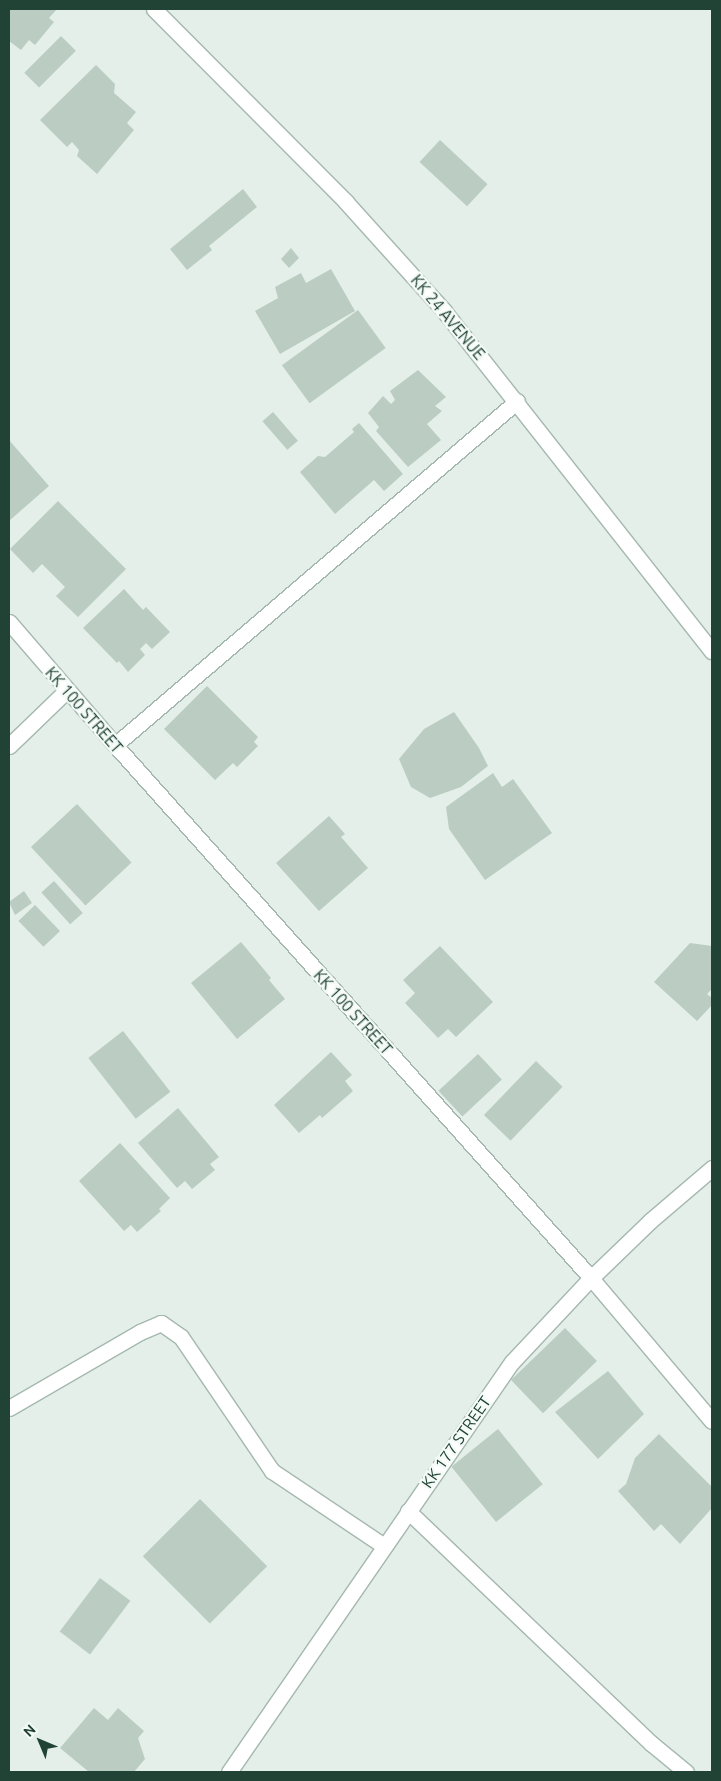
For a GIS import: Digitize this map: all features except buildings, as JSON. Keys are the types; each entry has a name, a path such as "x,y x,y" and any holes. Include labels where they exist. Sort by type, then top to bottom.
{"street":[{"name":"KK 24 AVENUE","path":"154,9 346,202 444,311 518,401 712,651"},
{"path":"115,745 518,401"},
{"name":"KK 100 STREET","path":"9,622 115,745 590,1278"},
{"path":"9,746 67,690"},
{"path":"712,1168 650,1221 590,1278 712,1421"},
{"name":"KK 177 STREET","path":"229,1772 288,1690 384,1546 512,1362 590,1278"},
{"path":"9,1408 140,1332 161,1323 181,1337 272,1471 384,1546"},
{"path":"408,1511 652,1744 686,1772"}]}
